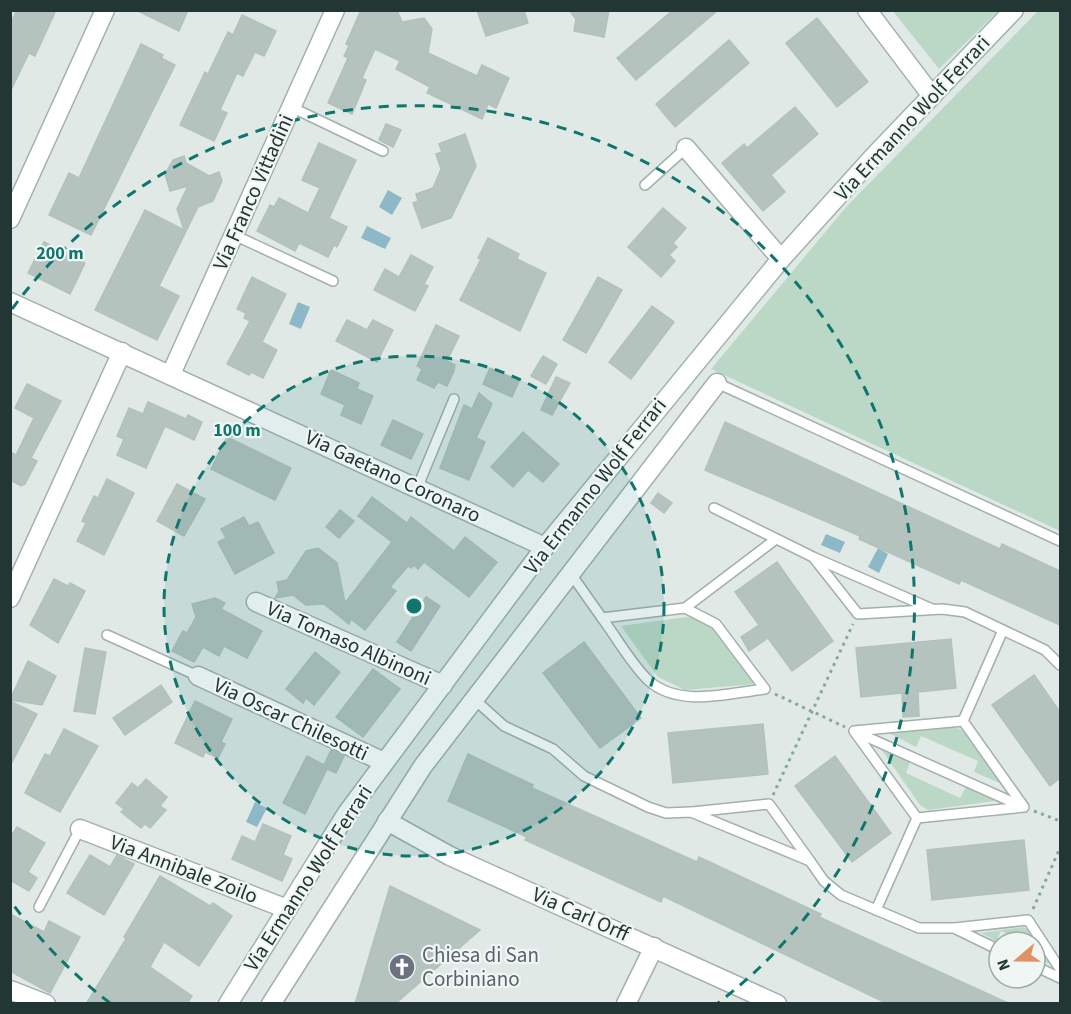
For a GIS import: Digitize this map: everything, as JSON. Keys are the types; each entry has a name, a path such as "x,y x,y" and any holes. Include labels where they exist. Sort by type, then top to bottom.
{"street":[{"path":"10,219 105,10"},
{"name":"Via Franco Vittadini","path":"171,374 335,10"},
{"path":"867,10 932,96"},
{"name":"Via Ermanno Wolf Ferrari","path":"228,1004 347,813 545,547 782,259 1014,10"},
{"path":"686,148 782,259"},
{"name":"Via Gaetano Coronaro","path":"10,302 418,486 545,547"},
{"path":"10,598 122,352"},
{"name":"Via Ermanno Wolf Ferrari","path":"271,1004 423,766 717,383"},
{"name":"Via Tomaso Albinoni","path":"256,602 443,685"},
{"name":"Via Oscar Chilesotti","path":"198,676 384,762"},
{"name":"Via Carl Orff","path":"387,821 450,856 777,1004"},
{"name":"Via Annibale Zoilo","path":"80,829 287,909"},
{"path":"627,1004 654,947"},
{"path":"10,990 46,1004"}],"lane":[{"path":"291,107 383,151"},
{"path":"645,185 686,148"},
{"path":"234,235 333,281"},
{"path":"717,383 1060,541"},
{"path":"418,486 454,399"},
{"path":"714,508 813,557 933,610"},
{"path":"602,618 685,608 776,539"},
{"path":"813,557 858,614 933,610 965,612 1045,650 1060,663"},
{"path":"572,574 646,677 669,693 693,697 765,689"},
{"path":"685,608 716,624 765,689"},
{"path":"963,721 1003,630"},
{"path":"106,635 198,676"},
{"path":"474,699 499,723 554,749 589,779 654,810 691,812 769,804 832,889 876,910 925,929 1028,920 1060,969"},
{"path":"854,731 963,721"},
{"path":"963,721 1024,807"},
{"path":"854,731 1024,807"},
{"path":"854,731 917,818"},
{"path":"917,818 1024,807"},
{"path":"691,812 810,861"},
{"path":"876,910 917,818"},
{"path":"39,907 80,829"},
{"path":"954,928 987,944"}],"path":[{"path":"769,804 858,614"},
{"path":"765,689 854,731"},
{"path":"1024,807 1060,822"},
{"path":"1028,920 1060,848"}],"green space":[{"path":"893,11 998,11 939,69"},
{"path":"1038,11 1060,11 1060,531 711,369 847,206"},
{"path":"693,616 715,627 754,684 685,690 658,677 621,626"},
{"path":"953,726 962,730 1002,784 974,772 978,761 921,736 916,747 889,733"},
{"path":"881,749 910,762 906,773 960,798 966,787 995,801 928,810 920,805"},
{"path":"1023,927 1028,930 1002,930"}],"water":[{"path":"388,190 402,198 392,215 379,207"},
{"path":"367,226 391,238 385,249 361,238"},
{"path":"298,302 310,307 301,329 289,324"},
{"path":"826,534 845,542 840,553 821,545"},
{"path":"878,548 888,554 879,573 868,567"},
{"path":"255,802 267,808 257,827 246,822"}],"building":[{"path":"17,10 56,10 35,56 29,53 10,92 10,25"},
{"path":"136,10 188,10 179,31"},
{"path":"361,10 397,10 402,22 424,18 432,29 428,53 477,76 482,65 509,78 496,108 488,104 482,119 427,93 430,87 396,69 400,61 375,49 362,78 366,80 352,114 328,103 348,58 344,56 349,46 346,44"},
{"path":"477,10 524,10 528,23 486,36"},
{"path":"569,10 609,10 604,37 574,31 576,19"},
{"path":"673,10 718,10 636,80 617,58"},
{"path":"242,15 276,31 264,56 255,52 243,76 237,73 220,110 227,113 214,141 180,125 205,72 208,74 228,32 233,35"},
{"path":"817,18 868,82 837,107 786,43"},
{"path":"729,40 749,63 675,127 656,104"},
{"path":"141,44 163,55 161,58 175,65 91,235 49,215 69,173 79,178"},
{"path":"795,107 818,134 771,175 785,192 763,211 722,163 744,144 747,148"},
{"path":"386,124 401,130 393,147 379,140"},
{"path":"465,134 476,166 451,218 422,228 413,203 418,201 416,194 433,188 441,169 436,154 442,152 439,144"},
{"path":"319,143 356,160 329,218 347,227 337,247 334,245 328,257 299,243 295,251 257,231 270,205 274,207 279,198 308,213 320,188 302,180"},
{"path":"184,156 186,163 209,176 219,172 222,181 213,201 198,207 159,286 179,296 157,340 95,310 145,210 184,230 177,209 188,186 170,191 165,174 173,160"},
{"path":"663,208 686,228 673,243 677,247 669,255 675,261 661,277 628,247"},
{"path":"488,238 519,254 517,259 546,273 520,331 460,300 481,259 478,258"},
{"path":"44,242 85,263 70,294 28,273"},
{"path":"411,255 433,267 424,284 428,286 415,311 374,290 385,269 399,277"},
{"path":"252,277 286,294 262,342 277,350 263,378 251,372 249,375 227,364 250,321 244,318 246,313 237,309"},
{"path":"598,277 622,290 586,353 563,340"},
{"path":"652,306 674,322 631,379 609,362"},
{"path":"347,320 367,330 373,320 393,330 377,362 336,341"},
{"path":"436,325 459,336 447,361 455,365 447,386 438,382 434,388 417,380 422,369 417,366"},
{"path":"543,356 557,364 546,384 531,376"},
{"path":"490,368 519,381 512,397 483,384"},
{"path":"331,370 359,383 357,389 373,396 361,424 341,415 345,405 321,394"},
{"path":"556,377 570,383 552,415 541,410"},
{"path":"27,384 61,401 31,458 37,461 25,484 21,486 10,480 10,452 16,455 34,418 15,408"},
{"path":"479,393 492,404 476,438 485,442 469,480 440,468 464,405 472,409"},
{"path":"148,402 186,419 188,415 202,422 194,440 165,426 146,468 117,455 124,439 117,436 129,408 143,414"},
{"path":"393,420 423,434 411,459 381,445"},
{"path":"725,422 1000,549 1002,544 1060,571 1060,625 961,580 959,584 859,539 860,536 705,470"},
{"path":"523,432 559,464 543,482 528,470 513,487 491,467"},
{"path":"227,437 291,468 275,500 211,469"},
{"path":"107,479 134,493 104,555 77,541 86,523 82,521 94,496 98,498"},
{"path":"177,484 205,499 184,536 157,521"},
{"path":"658,493 672,503 664,513 651,503"},
{"path":"372,497 407,523 411,517 454,551 465,537 497,562 469,597 424,562 418,569 414,565 411,568 408,566 390,587 396,591 365,630 351,619 349,624 324,604 306,605 293,595 275,598 279,591 277,582 287,580 306,551 318,548 337,563 345,603 392,542 358,516"},
{"path":"340,510 354,521 339,538 326,527"},
{"path":"244,517 249,526 258,522 274,553 235,574 218,542 226,538 221,529"},
{"path":"777,562 833,641 792,671 768,638 749,651 741,637 759,625 735,592"},
{"path":"54,579 68,586 70,583 85,591 58,643 30,625"},
{"path":"426,597 440,606 411,651 397,642"},
{"path":"215,598 225,603 221,609 262,631 247,658 224,646 219,656 203,647 194,662 172,651 183,631 187,633 196,617 192,604"},
{"path":"951,639 956,688 918,692 919,716 903,717 902,693 861,697 856,648"},
{"path":"584,642 641,718 600,748 543,673"},
{"path":"85,648 106,652 95,714 74,711"},
{"path":"315,652 340,672 314,705 306,698 303,703 286,689"},
{"path":"28,661 56,676 42,705 10,700"},
{"path":"373,669 400,689 363,737 336,717"},
{"path":"1034,675 1060,712 1060,778 1050,786 992,705"},
{"path":"161,685 172,702 125,735 113,718"},
{"path":"10,701 37,714 10,766"},
{"path":"195,701 232,719 221,742 225,744 218,758 205,752 203,757 175,743"},
{"path":"763,724 768,774 673,783 668,733"},
{"path":"64,729 98,746 60,812 25,793 45,754 50,756"},
{"path":"331,750 344,756 336,773 327,769 305,814 283,803 307,756 324,765"},
{"path":"468,754 533,785 532,788 697,862 699,857 821,914 819,917 1010,1004 888,1004 663,896 661,902 525,840 527,837 448,801"},
{"path":"835,756 891,833 852,862 795,786"},
{"path":"146,779 167,797 160,806 166,810 150,828 145,824 141,828 121,812 124,809 116,803 132,783 138,788"},
{"path":"263,824 291,836 283,855 292,859 282,881 232,859 242,836 255,842"},
{"path":"17,827 45,843 28,872 37,878 29,891 10,880 10,838"},
{"path":"1024,840 1029,890 932,900 927,850"},
{"path":"90,855 110,867 117,855 134,864 104,915 67,893"},
{"path":"160,876 210,906 213,903 232,916 199,966 164,942 150,967 192,996 187,1004 86,1004 126,939 124,937"},
{"name":"Chiesa di San Corbiniano","path":"390,886 480,930 395,1004 355,1004"},
{"path":"10,914 44,932 49,921 80,937 50,993 10,971"}],"place":[{"name":"Chiesa di San Corbiniano","path":"402,967"}]}
